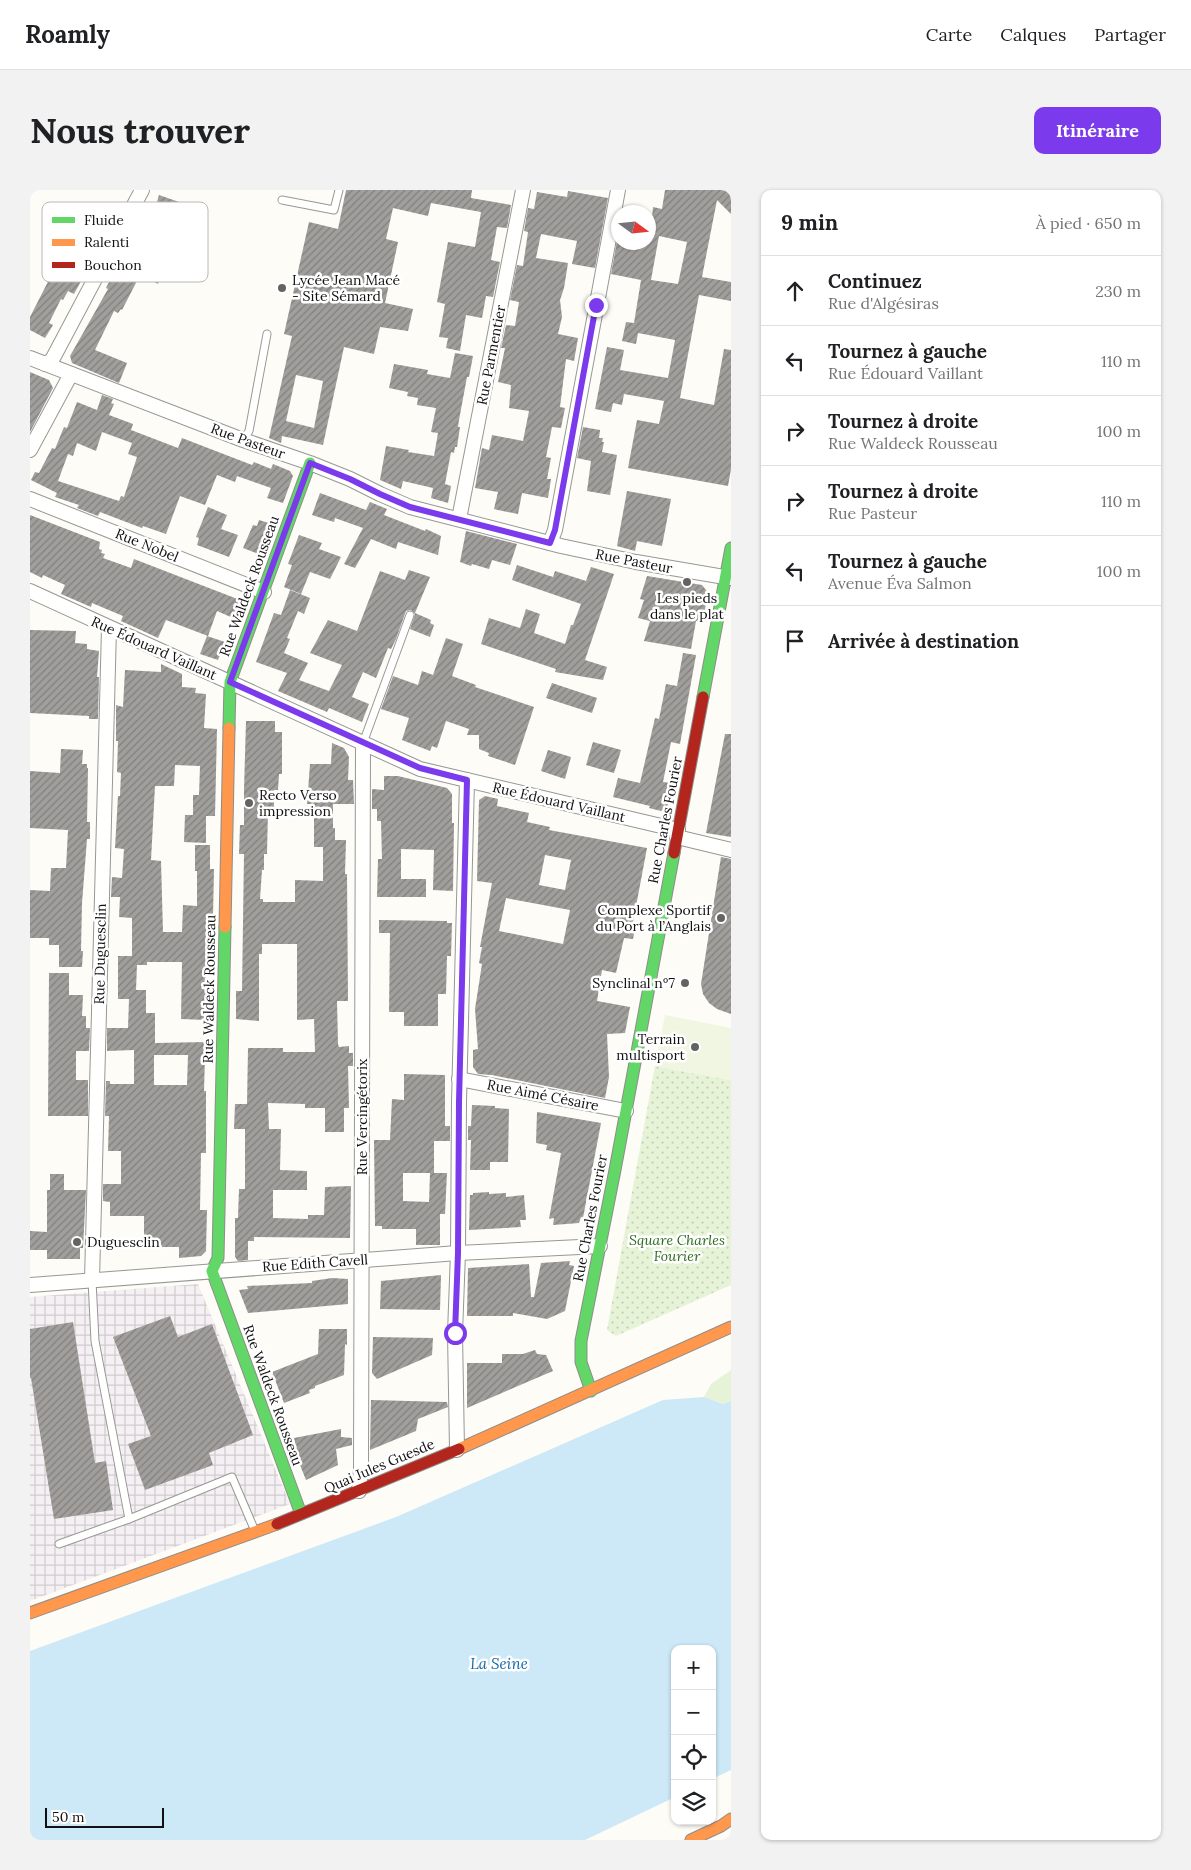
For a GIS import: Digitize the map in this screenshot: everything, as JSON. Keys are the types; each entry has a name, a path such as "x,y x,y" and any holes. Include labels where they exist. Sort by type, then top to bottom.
{"street":[{"path":"136,202 142,190"},
{"name":"Rue Parmentier","path":"459,519 523,190"},
{"path":"550,543 555,530 618,190"},
{"path":"45,364 52,360 93,282"},
{"name":"Rue Pasteur","path":"30,358 243,440 310,463 410,507 550,543 636,562 728,577"},
{"path":"30,450 72,374"},
{"name":"Rue Waldeck Rousseau","path":"301,1514 212,1271 218,1258 230,682 310,463"},
{"name":"Rue Nobel","path":"30,499 264,592"},
{"name":"Rue Charles Fourier","path":"591,1391 581,1362 580,1353 677,833 728,577 731,548"},
{"name":"Rue Édouard Vaillant","path":"30,591 420,768 677,833 731,850"},
{"name":"Rue Duguesclin","path":"92,1280 109,628"},
{"name":"Rue Vercingétorix","path":"358,1491 361,1469 363,743"},
{"path":"457,1450 455,1333 458,1253 459,1079 467,780"},
{"name":"Rue Aimé Césaire","path":"459,1079 626,1111"},
{"name":"Rue Edith Cavell","path":"30,1285 458,1253 600,1246"},
{"name":"Quai Jules Guesde","path":"30,1613 301,1514 358,1491 457,1450 731,1327"},
{"path":"691,1840 726,1824 731,1819"}],"lane":[{"path":"282,200 334,210 339,190"},
{"path":"243,440 249,431 267,334"},
{"path":"363,743 410,615"},
{"path":"92,1280 95,1341 128,1519"},
{"path":"58,1544 128,1519 232,1477 255,1531"}],"shaded area":[{"path":"198,1284 290,1504 30,1601 30,1297"}],"green space":[{"name":"Terrain multisport","path":"665,1015 731,1028 731,1080 655,1066"},
{"name":"Square Charles Fourier","path":"655,1066 731,1080 731,1285 616,1336 607,1330"},
{"path":"731,1370 731,1401 723,1404 704,1397 711,1384"}],"water":[{"name":"La Seine","path":"704,1397 723,1404 731,1401 731,1770 716,1777 716,1645 671,1645 671,1799 585,1840 30,1840 30,1651 396,1517 663,1400"}],"building":[{"path":"346,190 472,190 471,198 511,205 507,228 497,227 491,260 500,262 493,297 486,296 482,318 466,315 460,351 446,348 448,338 439,337 445,304 437,302 448,242 475,247 481,212 431,203 428,216 393,208 386,239 398,242 385,303 413,309 408,331 380,327 374,354 344,347 323,445 282,436 281,443 269,438 292,336 284,334 309,222 338,229","holes":["296,375 323,381 314,428 286,421"]},
{"path":"665,190 731,190 731,214 717,200 702,277 731,282 731,301 699,295 680,398 714,405 724,349 731,350 731,469 728,486 628,468 637,420 659,424 664,401 624,394 622,405 613,403 611,412 595,409 607,347 624,350 620,370 668,378 675,340 638,333 636,344 622,341 626,322 634,323 641,280 611,274 615,250 656,250 656,208 662,209","holes":["659,236 687,242 678,284 651,280"]},
{"path":"568,191 608,198 595,268 572,264 577,241 541,234 536,258 568,263 560,300 562,317 558,334 578,338 574,361 566,359 560,407 565,408 561,428 552,427 546,457 551,458 547,479 551,479 548,498 522,493 518,514 494,509 498,492 475,488 482,448 489,450 492,435 523,441 529,411 509,408 511,385 498,382 505,348 501,348 506,325 515,326 519,302 510,300 517,265 523,266 528,232 524,231 528,208 534,209 537,192 567,197"},
{"path":"159,195 179,202 157,202"},
{"path":"48,282 81,282 74,294 68,291 63,300 61,299 49,323 53,325 45,338 30,330 30,317"},
{"path":"109,282 136,282 122,310 118,313 114,311 95,350 127,363 119,383 72,363 70,356 108,289 106,288"},
{"path":"455,353 473,356 459,420 458,427 460,427 457,447 455,447 454,453 451,452 445,484 451,486 448,503 431,498 433,488 403,481 401,489 380,480 386,446 434,456 438,433 431,432 436,408 417,405 418,398 407,396 408,392 389,388 394,364 428,370 427,374 450,378"},
{"path":"30,372 49,380 53,388 30,432"},
{"path":"102,395 113,399 111,403 114,404 109,415 133,424 131,430 178,448 182,438 252,465 254,462 271,469 273,464 290,471 293,476 283,503 267,498 271,488 237,476 235,482 217,475 205,505 180,496 166,534 143,526 142,528 100,512 98,516 77,508 79,505 55,497 57,493 31,480 35,472 39,473 52,448 55,449 64,427 67,428 77,402 97,410","holes":["102,432 132,443 128,454 137,457 124,497 121,496 119,501 58,481 68,454 73,456 77,443 96,451"]},
{"path":"583,427 600,430 599,438 603,438 602,442 604,442 602,452 617,455 610,495 587,491 591,461 577,458"},
{"path":"627,491 671,499 662,546 637,541 635,551 617,546"},
{"path":"320,493 366,510 370,502 387,509 384,515 441,536 438,555 398,542 396,549 371,539 355,568 344,564 363,528 335,518 334,522 312,515"},
{"path":"208,507 227,515 221,529 238,535 229,557 197,545 199,538 196,537"},
{"path":"30,515 100,542 99,549 102,550 101,553 105,554 103,558 131,568 134,559 240,600 233,618 217,611 208,636 166,620 158,638 121,621 123,616 92,603 91,607 61,594 65,585 43,575 42,578 30,572"},
{"path":"259,520 272,524 261,555 243,548 253,525 257,526"},
{"path":"466,531 517,544 510,565 492,560 489,569 460,562"},
{"path":"299,535 322,543 319,549 341,557 330,579 310,572 301,594 284,587 292,565 288,564"},
{"path":"517,565 553,577 555,571 586,581 591,567 614,574 585,660 607,667 603,680 555,672 556,669 481,644 489,618 520,628 526,609 540,614 534,633 565,644 581,604 512,580"},
{"path":"409,570 430,577 415,613 431,620 430,623 434,625 430,637 410,629 415,614 411,610 406,611 396,639 391,649 388,648 376,678 363,672 352,697 369,704 362,722 329,708 327,712 278,691 287,673 256,662 274,613 281,615 290,590 310,598 304,614 298,611 287,638 290,639 284,653 308,663 299,680 329,691 342,665 310,653 328,620 357,631 380,571 405,580"},
{"path":"647,576 702,585 710,595 709,604 706,603 703,622 696,621 691,649 644,641 650,621 638,618 644,600 640,599"},
{"path":"30,630 76,631 75,643 87,644 87,649 99,651 97,677 99,677 98,719 89,719 89,716 30,713"},
{"path":"207,636 225,642 218,660 200,654"},
{"path":"446,638 463,644 452,676 476,685 475,687 534,707 515,765 488,756 489,753 479,749 479,735 467,735 469,729 446,721 437,748 432,746 430,751 402,740 409,718 381,709 393,676 418,685 422,671 433,675"},
{"path":"683,653 696,655 680,744 671,742 663,782 672,783 668,805 661,811 649,808 650,806 613,797 618,778 640,783 655,718 659,719 666,684 677,686"},
{"path":"161,664 182,674 182,687 196,688 195,693 206,694 204,728 217,729 215,816 206,816 206,843 184,842 185,815 193,815 193,795 199,795 200,766 175,765 174,786 155,786 151,860 161,861 163,932 182,932 183,905 197,906 195,845 210,845 210,869 214,869 212,963 206,963 206,1020 181,1019 182,962 147,962 147,965 137,965 136,990 146,990 146,1013 155,1013 155,1043 207,1042 204,1091 206,1091 206,1153 201,1153 200,1210 207,1210 206,1251 201,1256 179,1258 179,1247 144,1247 144,1216 110,1216 110,1202 103,1201 103,1184 121,1184 121,1151 108,1151 109,1116 105,1116 106,1081 110,1081 110,1084 134,1084 134,1050 107,1051 107,1028 128,1028 129,999 118,999 118,956 132,956 132,918 119,917 120,897 111,897 112,877 122,878 124,849 115,848 121,773 117,772 116,705 123,707 125,670 161,672","holes":["154,1055 188,1055 187,1085 154,1085"]},
{"path":"552,683 597,698 592,713 546,698"},
{"path":"246,721 275,721 275,732 282,732 282,774 279,774 278,790 274,790 274,811 268,811 267,854 264,854 260,899 263,899 263,902 295,902 295,880 323,881 323,847 314,847 314,804 307,804 310,764 331,764 332,743 344,748 349,757 348,780 353,780 354,804 333,804 333,828 335,828 335,840 346,840 345,874 347,874 348,1001 337,1001 338,1044 339,1047 349,1046 349,1053 353,1053 353,1066 348,1066 349,1108 344,1108 344,1132 325,1132 325,1108 305,1108 305,1104 268,1103 269,1129 281,1129 280,1170 307,1171 307,1190 273,1190 273,1218 308,1219 308,1215 324,1215 325,1187 351,1186 350,1238 254,1237 254,1241 248,1241 248,1260 238,1261 235,1257 235,1218 238,1218 239,1189 245,1189 245,1129 234,1129 235,1104 247,1104 248,1048 283,1048 283,1052 315,1052 314,1019 297,1020 297,944 262,944 262,954 259,954 259,1021 236,1019 236,991 242,991 244,854 239,854 240,825 244,825"},
{"path":"725,734 731,734 731,837 706,833"},
{"path":"593,742 621,750 614,773 586,765"},
{"path":"61,749 83,750 82,764 87,764 88,768 87,822 90,822 90,839 87,839 82,903 82,967 59,967 59,945 49,945 49,938 30,938 30,890 50,891 51,868 66,868 68,830 30,828 30,771 60,773"},
{"path":"548,750 571,757 565,779 541,771"},
{"path":"384,776 398,776 447,788 452,794 452,823 454,823 453,891 433,890 434,850 401,849 401,879 426,879 426,897 377,897 378,859 382,859 381,821 377,821 377,809 372,809 372,789 384,790"},
{"path":"485,796 498,799 497,806 529,813 527,822 550,827 549,830 647,848 633,922 636,922 633,939 624,938 616,973 602,970 597,1001 630,1007 625,1033 607,1034 609,1077 605,1098 492,1075 478,1074 473,1067 473,1050 478,1049 475,1009 482,964 479,963 482,947 480,947 492,883 477,881 479,800","holes":["545,855 571,860 565,890 539,885","506,898 570,910 563,944 499,931"]},
{"name":"Complexe Sportif du Port à l’Anglais","path":"721,857 731,859 731,1014 717,1009 709,1003 703,994 701,984"},
{"path":"379,920 447,921 447,923 452,923 451,956 447,956 446,994 438,994 438,1026 404,1026 404,1012 389,1012 390,933 379,933"},
{"path":"49,973 69,973 69,995 83,995 82,1016 86,1016 86,1028 90,1028 89,1051 76,1051 76,1080 88,1080 88,1116 48,1116"},
{"path":"404,1074 445,1075 445,1126 450,1126 450,1141 434,1141 434,1173 447,1173 445,1214 440,1214 440,1245 416,1245 416,1229 382,1229 382,1226 375,1226 374,1140 390,1140 392,1099 404,1100","holes":["403,1173 430,1173 429,1202 403,1201"]},
{"path":"472,1105 509,1109 508,1162 490,1162 490,1170 470,1170 471,1140 468,1140 468,1126 471,1126"},
{"path":"537,1112 601,1123 583,1218 581,1217 579,1223 553,1225 554,1218 549,1219 561,1153 546,1150 547,1145 536,1143"},
{"path":"50,1174 64,1174 64,1190 86,1190 83,1248 80,1248 80,1259 47,1259 47,1250 30,1250 30,1231 47,1232 47,1190 50,1190"},
{"path":"489,1192 489,1194 506,1193 506,1197 524,1195 526,1220 520,1220 521,1227 469,1230 470,1195 473,1195 473,1193"},
{"path":"570,1261 569,1265 574,1266 565,1311 547,1319 513,1313 513,1316 467,1316 468,1268 529,1264 531,1297 534,1297 541,1263"},
{"path":"441,1275 440,1310 380,1309 381,1281"},
{"path":"332,1278 348,1279 348,1304 248,1313 239,1290 248,1289 247,1286 312,1283 312,1281"},
{"path":"170,1316 178,1337 212,1324 253,1435 209,1453 213,1465 145,1490 128,1444 151,1436 113,1337"},
{"path":"73,1322 95,1463 106,1461 113,1510 54,1519 30,1378 30,1329"},
{"path":"319,1329 347,1329 344,1375 315,1386 315,1388 309,1390 310,1393 284,1403 272,1372 318,1354"},
{"path":"373,1337 433,1338 432,1355 377,1379 372,1373"},
{"path":"535,1350 537,1354 546,1355 553,1371 467,1408 467,1363 502,1363 502,1354 523,1354"},
{"path":"371,1400 447,1402 448,1407 418,1419 416,1431 370,1450"},
{"path":"341,1429 341,1437 352,1438 352,1445 336,1449 338,1465 306,1480 300,1465 294,1438"}],"traffic: fast":[{"path":"229,728 230,682 310,463"},
{"path":"703,697 731,548"},
{"path":"591,1391 581,1362 581,1341 674,853"},
{"path":"225,927 218,1258 212,1271 301,1514"}],"traffic: slow":[{"path":"225,927 229,728"},
{"path":"459,1449 731,1327"},
{"path":"30,1613 277,1524"},
{"path":"691,1840 721,1826 731,1819"}],"traffic: jam":[{"path":"674,853 703,697"},
{"path":"277,1524 459,1449"}],"place":[{"name":"Lycée Jean Macé - Site Sémard","path":"282,288"},
{"name":"Les pieds dans le plat","path":"687,582"},
{"name":"Recto Verso impression","path":"249,803"},
{"name":"Complexe Sportif du Port à l’Anglais","path":"721,918"},
{"name":"Synclinal n°7","path":"685,983"},
{"name":"Terrain multisport","path":"695,1047"},
{"name":"Duguesclin","path":"77,1242"}],"route":[{"path":"455,1333 467,780 420,768 386,754 230,682 310,463 410,507 550,543 555,530 596,305"}]}
